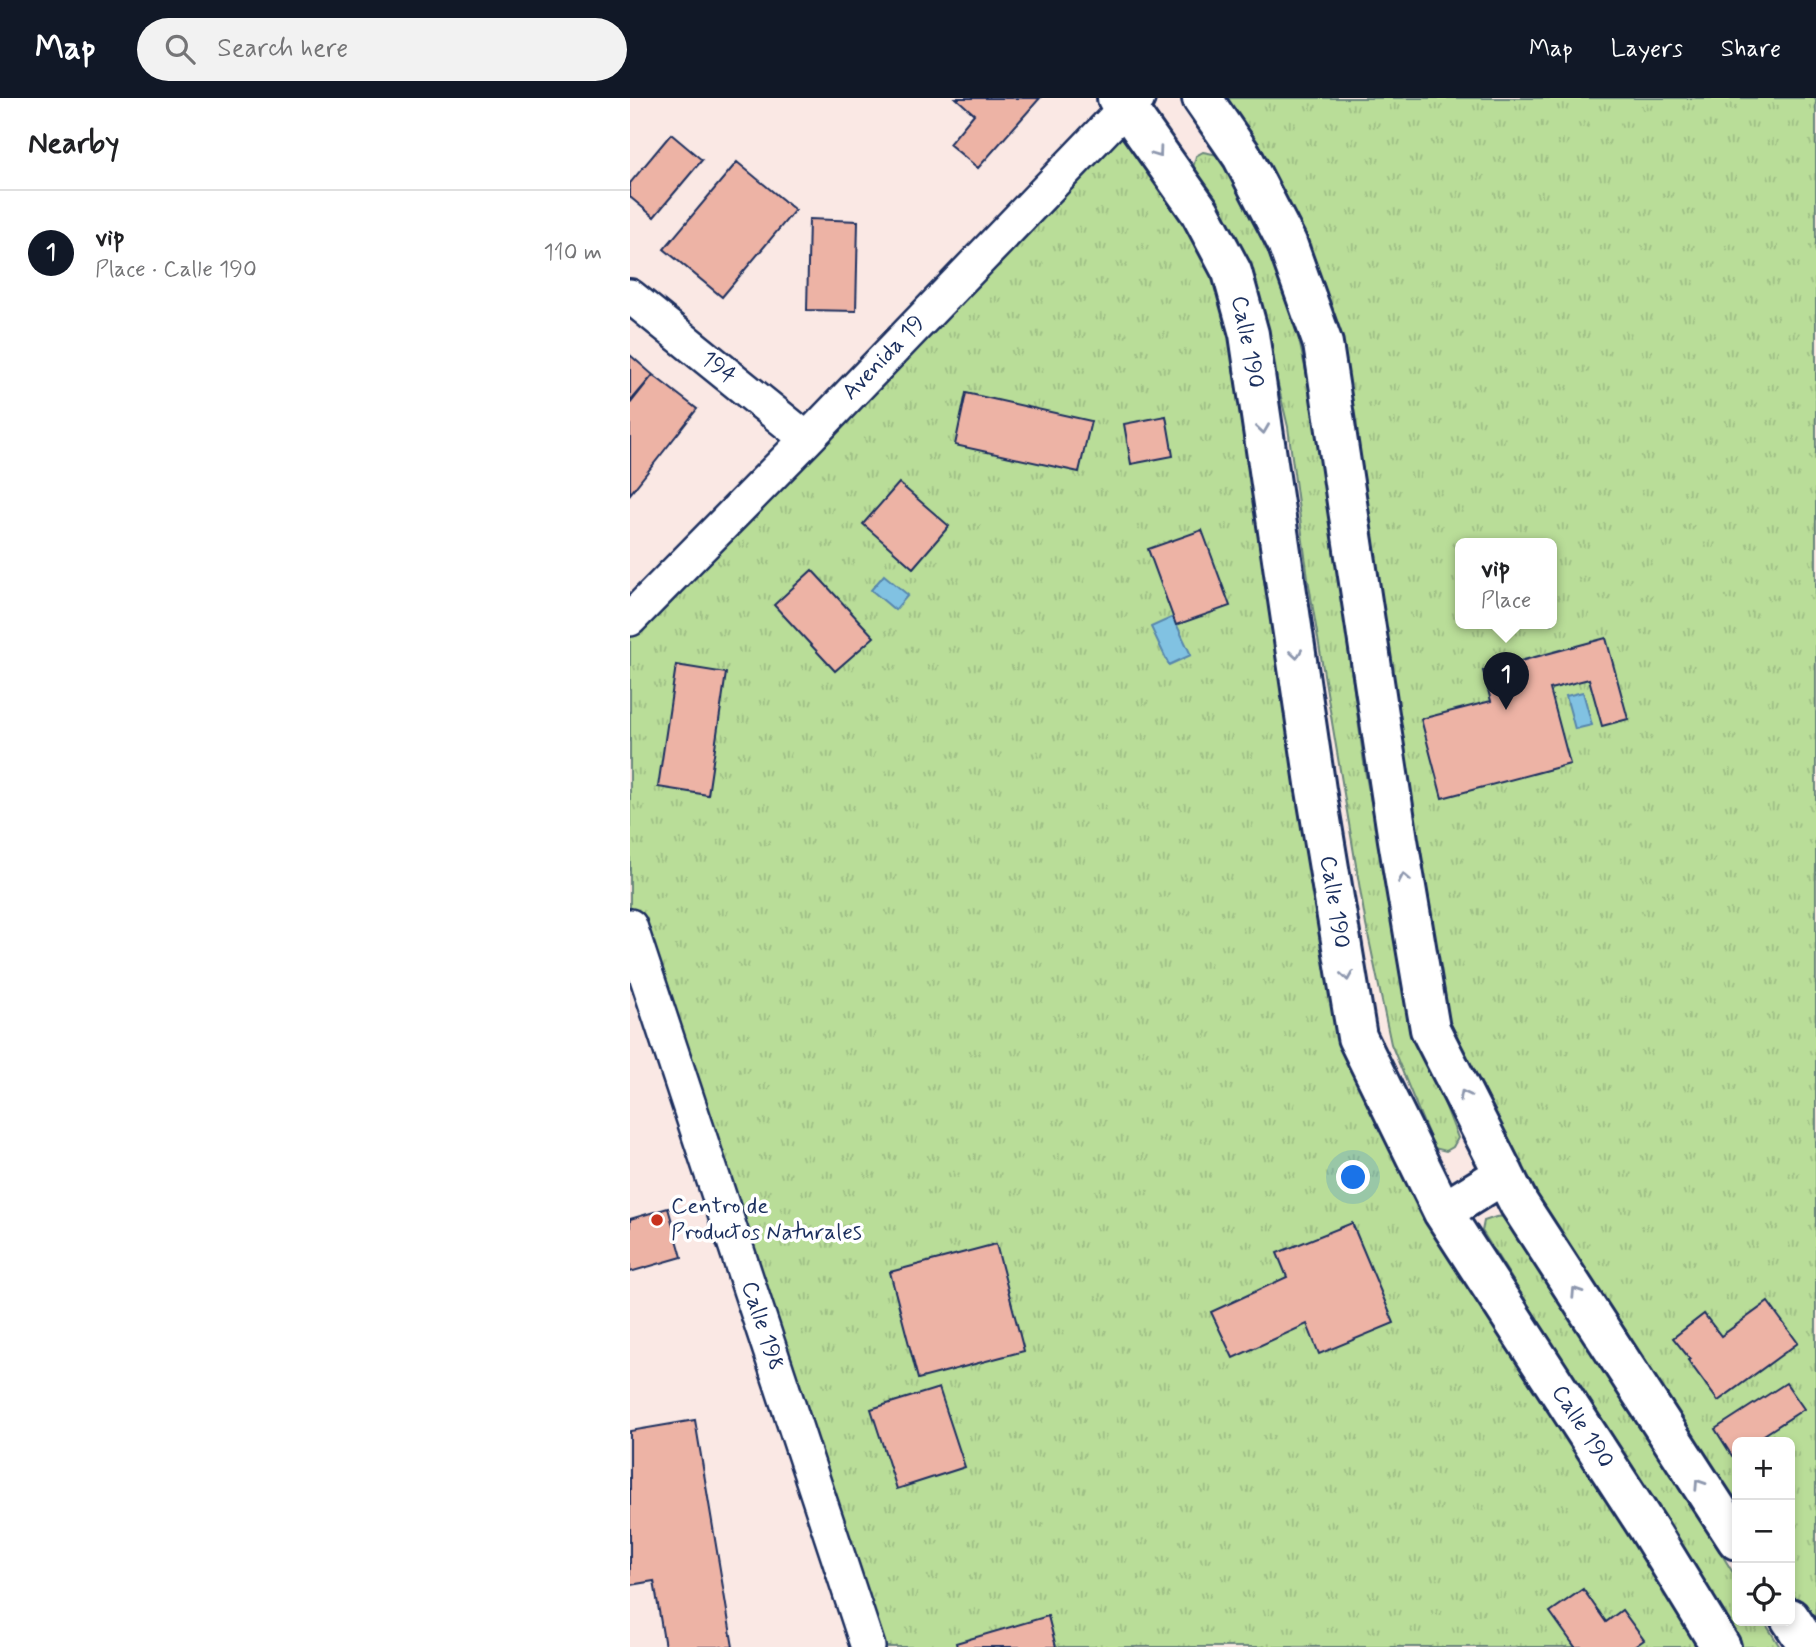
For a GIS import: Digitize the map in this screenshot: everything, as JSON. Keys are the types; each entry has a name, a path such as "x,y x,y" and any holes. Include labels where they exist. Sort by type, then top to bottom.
{"main road":[{"path":"1202,98 1242,156 1287,243 1323,344 1398,839 1430,1029 1519,1204 1732,1532"},
{"name":"Calle 190","path":"1127,101 1200,212 1232,272 1248,334 1315,790 1357,1037 1443,1212 1648,1528 1721,1647"},
{"path":"1443,1212 1504,1174"},
{"path":"1795,1625 1810,1647"}],"street":[{"name":"Avenida 19","path":"630,619 807,439 1127,101"},
{"name":"194","path":"630,296 807,439"},
{"name":"Calle 198","path":"630,926 868,1647"}],"green space":[{"path":"1202,98 1816,98 1816,1647 1795,1624 1795,1437 1732,1437 1732,1532 1430,1029 1323,344"},
{"path":"1126,107 1232,272 1357,1037 1719,1647 868,1647 630,926 630,619"},
{"path":"1203,152 1218,155 1261,225 1289,295 1317,421 1365,770 1412,1021 1458,1138 1453,1147 1446,1151 1434,1148 1391,1044 1366,925 1308,579 1288,427 1260,308 1238,238 1193,168 1196,156"},
{"path":"1507,1216 1519,1230 1732,1571 1732,1626 1767,1626 1780,1647 1742,1647 1482,1231 1484,1221"}],"water":[{"path":"884,575 908,595 895,610 871,590"},
{"path":"1173,617 1191,655 1169,665 1151,627"},
{"path":"1583,692 1592,725 1575,729 1566,696"}],"building":[{"path":"956,98 1040,98 978,168 949,144 974,114"},
{"path":"671,134 702,160 654,217 630,197 630,183"},
{"path":"737,162 795,210 722,297 664,249"},
{"path":"809,219 858,221 856,311 807,310"},
{"path":"630,355 653,375 630,402"},
{"path":"653,375 697,409 630,494 630,404"},
{"path":"966,393 1091,421 1079,472 955,445"},
{"path":"1166,416 1173,456 1131,464 1124,424"},
{"path":"899,483 949,526 913,568 863,524"},
{"path":"1202,530 1230,606 1176,625 1148,549"},
{"path":"812,570 874,637 835,671 774,605"},
{"path":"1606,638 1628,719 1602,726 1589,679 1550,689 1570,764 1442,798 1421,719 1491,701 1483,671"},
{"path":"676,665 726,673 708,795 658,787"},
{"path":"668,1208 682,1257 630,1272 630,1219"},
{"path":"1352,1223 1394,1323 1319,1354 1307,1324 1233,1358 1211,1312 1287,1277 1277,1253"},
{"path":"996,1244 1024,1351 918,1379 890,1272"},
{"path":"1768,1302 1798,1343 1718,1401 1673,1338 1704,1314 1721,1336"},
{"path":"1786,1383 1804,1409 1761,1437 1732,1437 1732,1456 1715,1429"},
{"path":"939,1388 965,1467 897,1489 871,1409"},
{"path":"695,1420 733,1647 665,1647 654,1581 630,1585 630,1431"},
{"path":"1583,1589 1606,1622 1622,1610 1644,1640 1634,1647 1575,1647 1550,1612"},
{"path":"1048,1616 1056,1647 957,1647 956,1643"}],"place":[{"name":"vip","path":"1506,710"},
{"name":"Centro de Productos Naturales","path":"657,1220"}]}
